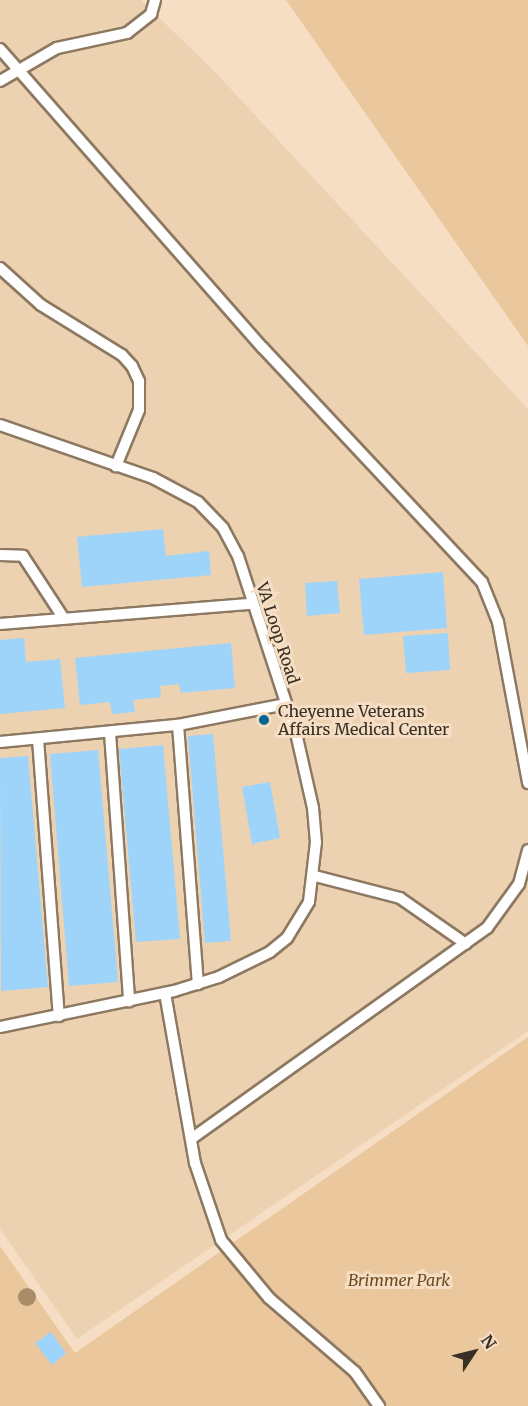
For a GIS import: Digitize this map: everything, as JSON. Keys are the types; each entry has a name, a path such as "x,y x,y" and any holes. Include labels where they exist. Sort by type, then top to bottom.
{"lane":[{"path":"0,81 57,48 127,33 151,14 155,0"},
{"path":"0,49 263,348 482,582 498,622 528,783"},
{"path":"0,268 40,305 122,354 132,366 139,381 139,410 116,466"},
{"name":"VA Loop Road","path":"0,425 182,492 214,516 232,542 286,704 313,808 315,876 309,902 286,938 247,965 198,984 165,993 0,1027"},
{"path":"0,555 23,556 64,619"},
{"path":"0,624 251,604"},
{"path":"0,742 178,725 286,704"},
{"path":"178,725 198,984"},
{"path":"110,733 129,1001"},
{"path":"38,739 59,1016"},
{"path":"191,1139 488,928 519,884 528,850"},
{"path":"315,876 400,898 466,944"},
{"path":"165,993 191,1139 207,1204 228,1254 269,1298 331,1347 380,1406"}],"shaded area":[{"name":"Cheyenne Veterans Affairs Medical Center","path":"0,0 141,0 215,72 528,409 528,1031 77,1339 0,1229"}],"green space":[{"path":"286,0 528,0 528,346"},
{"name":"Brimmer Park","path":"528,1037 528,1406 0,1406 0,1246 75,1353"}],"building":[{"path":"163,529 166,556 209,551 211,575 82,587 77,537"},
{"path":"443,572 447,628 364,635 359,579"},
{"path":"337,581 340,613 307,616 305,583"},
{"path":"448,633 450,670 406,673 403,636"},
{"path":"24,638 26,662 60,659 65,708 0,714 0,640"},
{"path":"231,643 235,688 181,693 179,684 160,686 161,697 133,700 135,712 112,714 110,702 80,705 75,658"},
{"path":"213,734 231,941 205,943 188,736"},
{"path":"163,745 180,939 136,942 119,749"},
{"path":"98,750 118,982 69,986 50,754"},
{"path":"28,756 48,987 1,991 0,758"},
{"path":"270,782 280,838 252,844 242,787"},
{"path":"51,1332 66,1353 52,1365 35,1343"}],"place":[{"name":"Cheyenne Veterans Affairs Medical Center","path":"264,720"}]}
